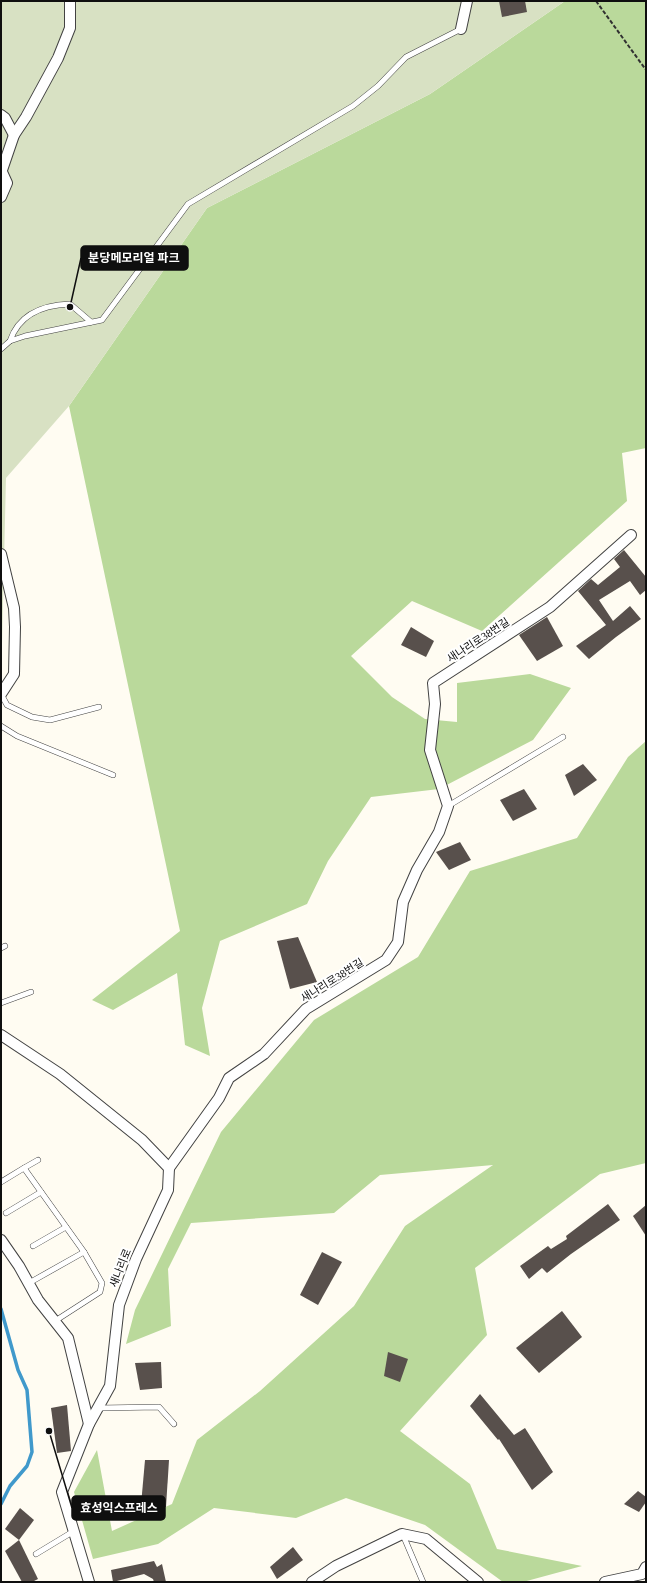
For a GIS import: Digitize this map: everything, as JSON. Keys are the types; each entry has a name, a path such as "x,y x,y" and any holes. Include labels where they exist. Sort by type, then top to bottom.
{"street":[{"path":"1,197 7,183 1,172 14,135 26,117 58,58 70,28 70,1"},
{"path":"461,29 467,1"},
{"path":"1,115 6,118 14,135"},
{"name":"새나리로38번길","path":"169,1168 219,1098 230,1078 264,1054 306,1009 386,960 398,942 403,902 416,870 439,832 448,806 430,750 435,704 433,683 550,607 631,535"},
{"path":"1,554 14,608 15,635 14,674 1,694"},
{"path":"1,1035 60,1074 142,1140 169,1168"},
{"name":"새나리로","path":"89,1582 62,1492 89,1424 110,1386 119,1304 136,1259 168,1190 169,1168"},
{"path":"1,1240 68,1338 89,1424"},
{"path":"312,1582 336,1566 402,1534 426,1539 478,1582"},
{"path":"605,1582 642,1574 646,1567"}],"lane":[{"path":"1,349 10,341 102,320 188,204 353,106 378,86 406,57 461,29"},
{"path":"10,341 14,329 42,307 70,304 91,322"},
{"path":"1,694 7,705 32,717 50,720 99,708"},
{"path":"1,726 18,736 113,774"},
{"path":"448,806 563,737"},
{"path":"1,1004 31,992"},
{"path":"1,1182 38,1160"},
{"path":"24,1168 84,1252 102,1283 100,1292 55,1321"},
{"path":"6,1213 41,1192"},
{"path":"33,1246 66,1227"},
{"path":"29,1283 84,1252"},
{"path":"98,1408 159,1407 174,1424"},
{"path":"36,1554 74,1531"},
{"path":"402,1534 423,1582"}],"path":[{"path":"596,1 646,70"}],"green space":[{"path":"1,1 565,1 430,94 207,208 69,406 6,478 1,686"},
{"path":"565,1 646,1 646,448 622,453 627,501 482,631 412,601 351,656 392,697 425,719 457,722 457,683 530,674 571,688 533,740 439,789 371,797 328,861 307,904 220,941 202,1008 210,1056 185,1045 177,973 113,1010 92,1000 180,931 69,406 207,208 430,94"},
{"path":"646,741 646,1163 600,1174 475,1268 487,1335 400,1431 470,1484 497,1549 582,1566 523,1582 503,1582 425,1525 346,1498 296,1518 214,1508 158,1544 93,1559 74,1492 97,1450 112,1531 172,1504 197,1440 260,1391 354,1306 405,1226 493,1165 380,1175 334,1213 191,1223 168,1269 171,1326 126,1344 135,1310 221,1132 314,1020 418,957 470,871 577,838 628,757"}],"building":[{"path":"499,1 525,1 527,12 502,17"},
{"path":"624,550 646,577 646,590 640,595 630,581 599,600 613,621 630,606 641,619 589,659 576,646 606,625 578,591 591,579 598,585 620,567 614,559"},
{"path":"547,617 563,646 537,661 519,635"},
{"path":"411,627 434,641 426,657 401,645"},
{"path":"583,764 597,780 574,796 565,775"},
{"path":"524,789 537,809 513,821 500,800"},
{"path":"460,842 471,860 449,870 436,852"},
{"path":"298,937 317,982 290,989 277,941"},
{"path":"608,1204 620,1220 571,1254 547,1273 542,1268 529,1279 520,1266 548,1246 551,1249 567,1239 566,1236"},
{"path":"646,1205 646,1236 633,1216"},
{"path":"322,1252 342,1262 318,1305 300,1295"},
{"path":"562,1311 582,1337 539,1373 516,1348"},
{"path":"388,1352 408,1359 400,1382 384,1376"},
{"path":"161,1362 162,1388 140,1390 135,1363"},
{"path":"480,1394 514,1435 525,1428 553,1472 532,1490 499,1439 498,1440 470,1406"},
{"path":"67,1405 71,1451 57,1453 51,1408"},
{"path":"145,1460 169,1460 166,1507 141,1505"},
{"path":"638,1491 646,1497 646,1502 639,1512 624,1504"},
{"path":"20,1508 34,1520 19,1540 5,1529"},
{"path":"19,1540 38,1579 32,1582 22,1582 5,1551"},
{"path":"293,1547 303,1560 277,1579 270,1567"},
{"path":"154,1561 157,1567 162,1564 166,1582 154,1582 153,1579 144,1574 113,1582 111,1570"}],"waterway":[{"path":"1,1309 18,1370 27,1390 32,1452 27,1466 10,1486 1,1504"}],"place":[{"name":"분당메모리얼 파크","path":"70,307"},
{"name":"효성익스프레스","path":"49,1431"}]}
